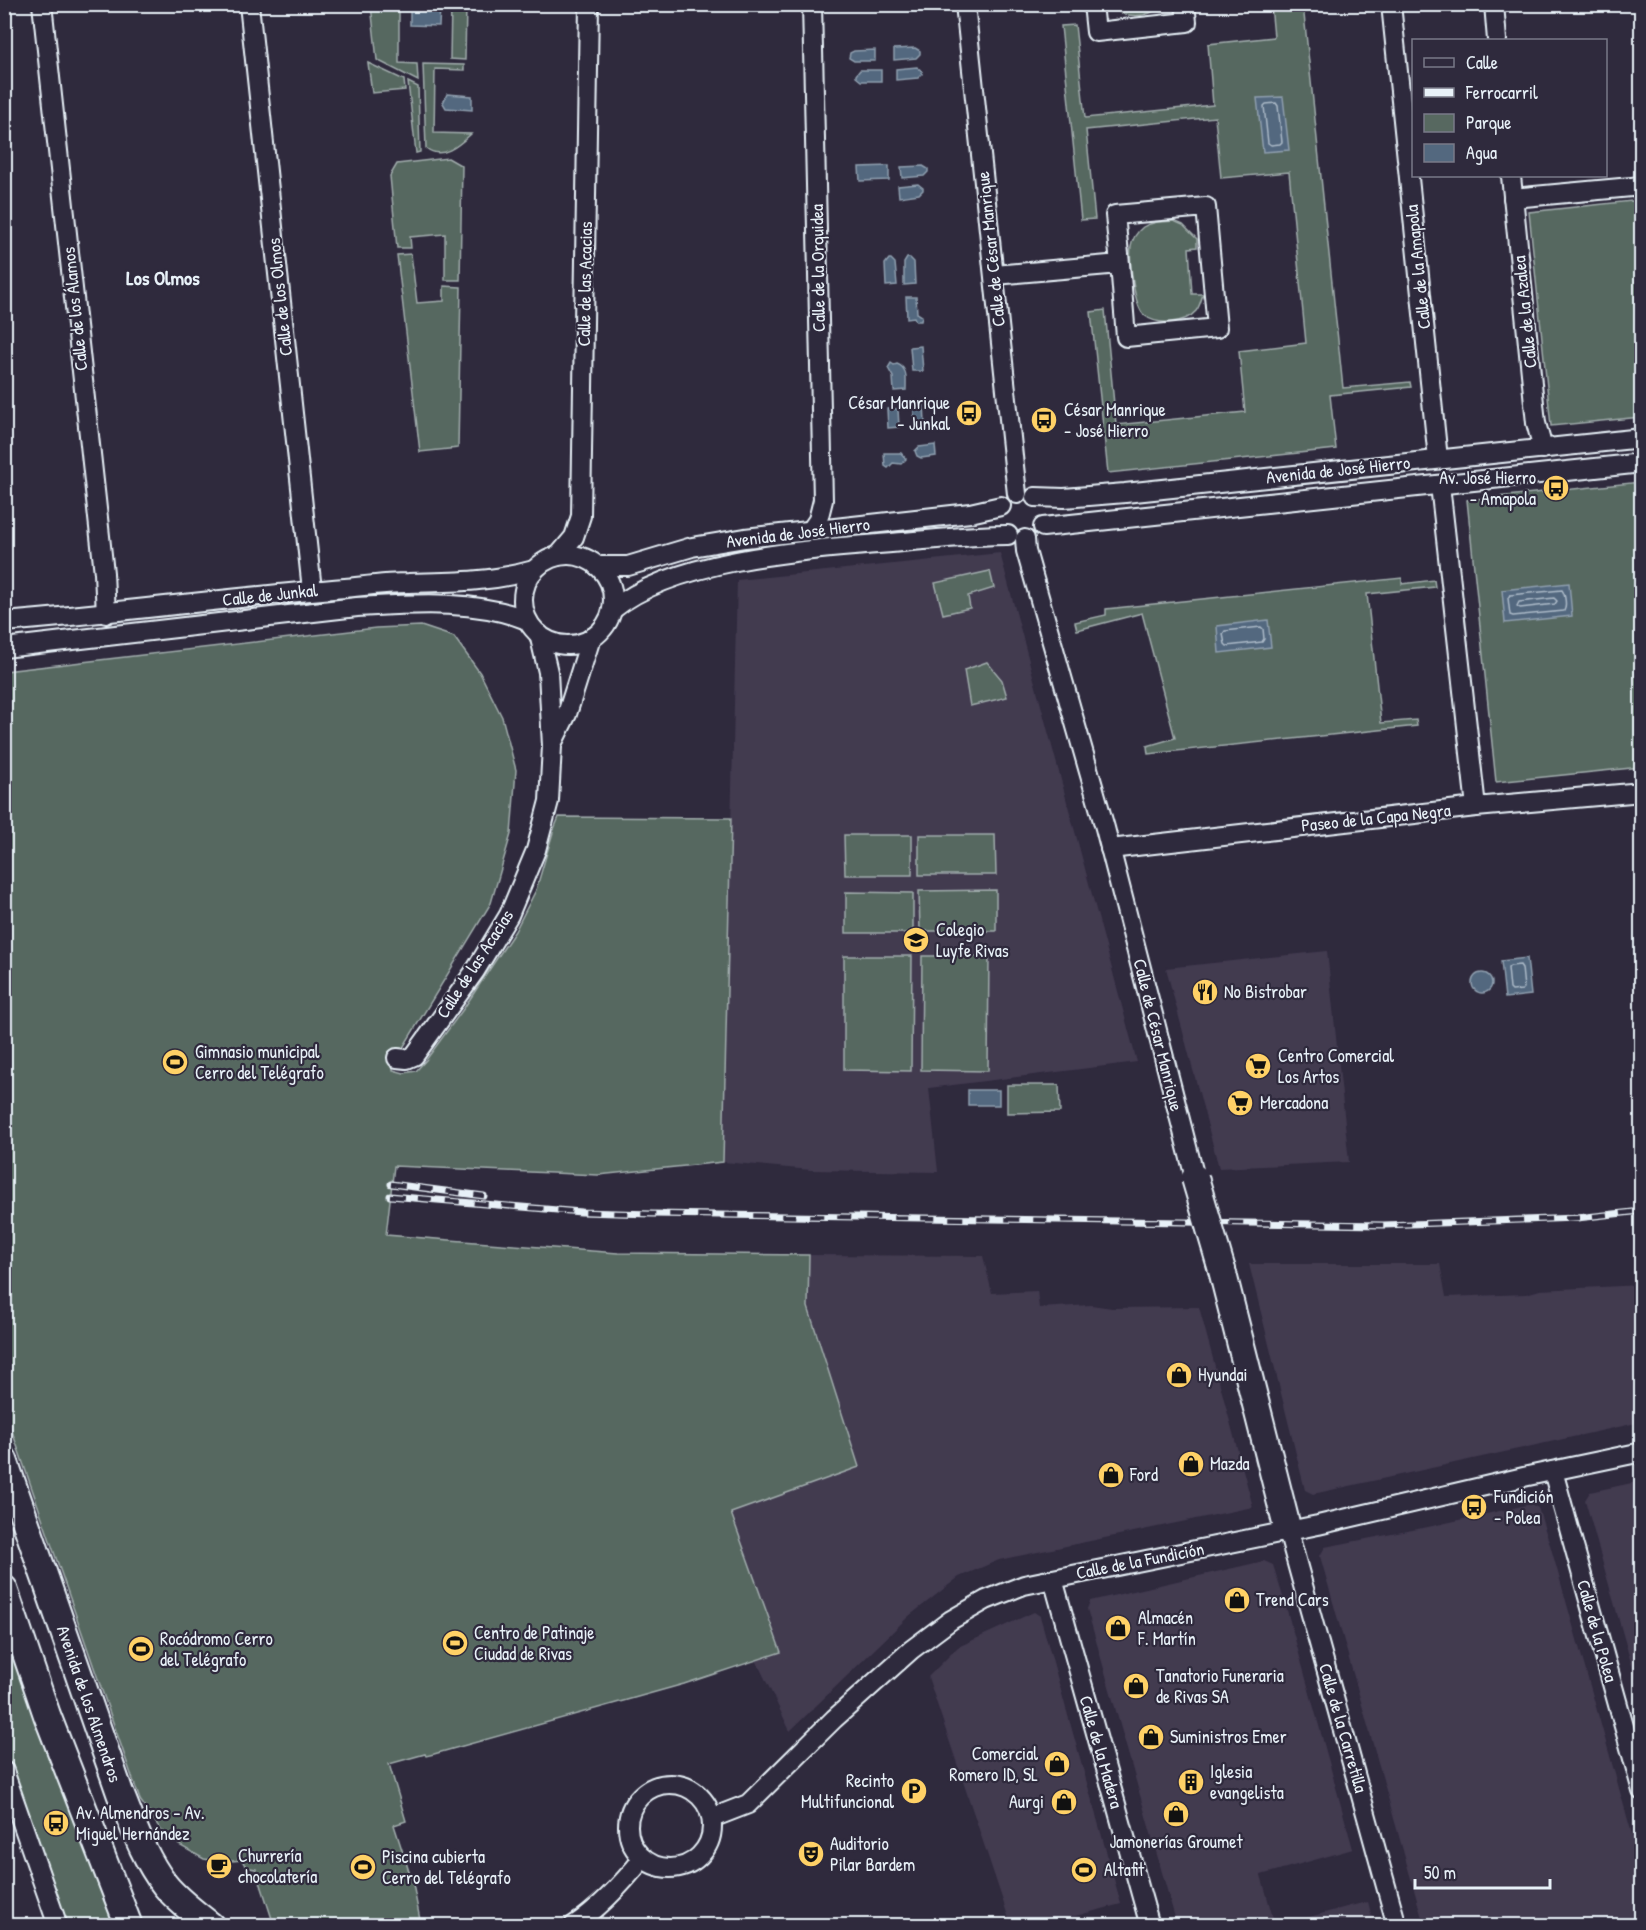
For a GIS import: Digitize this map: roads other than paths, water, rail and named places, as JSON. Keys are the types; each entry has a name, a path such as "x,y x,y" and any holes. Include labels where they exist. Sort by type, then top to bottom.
{"main road":[{"name":"Calle de César Manrique","path":"1195,1178 1222,1270 1288,1531"},
{"name":"Avenida de los Almendros","path":"4,1460 120,1793 140,1844 165,1886 179,1901 211,1926"},
{"path":"4,1589 47,1715 129,1926"}],"street":[{"name":"Calle de los Álamos","path":"42,4 104,573 106,614"},
{"name":"Calle de los Olmos","path":"249,4 312,590"},
{"name":"Calle de las Acacias","path":"558,556 573,537 582,516 589,4"},
{"name":"Calle de la Orquidea","path":"811,530 818,520 823,500 812,4"},
{"name":"Calle de César Manrique","path":"965,4 994,275 1026,495"},
{"path":"1093,4 1096,33 1187,22 1185,4"},
{"name":"Calle de la Amapola","path":"1391,4 1438,459"},
{"path":"1494,4 1497,39"},
{"name":"Calle de la Azalea","path":"1511,177 1536,423 1543,449"},
{"path":"1513,198 1641,186"},
{"path":"1206,207 1217,328 1126,337 1120,264 1115,215 1206,207"},
{"path":"994,275 1120,264"},
{"name":"Avenida de José Hierro","path":"1026,495 1064,498 1125,493 1641,438"},
{"name":"Avenida de José Hierro","path":"1042,526 1641,463"},
{"path":"1440,484 1476,807"},
{"path":"1026,495 1042,505 1044,512 1042,526 1035,535 1016,537 1002,529 999,514 1001,506 1010,496 1026,495"},
{"name":"Avenida de José Hierro","path":"597,566 628,566 692,547 745,538 970,513 1001,506"},
{"name":"Avenida de José Hierro","path":"612,610 637,593 664,581 699,569 745,559 856,546 1016,537"},
{"name":"Calle de César Manrique","path":"1016,537 1026,551 1110,849 1195,1178"},
{"path":"558,556 579,556 597,566 609,581 612,590 612,610 608,621 601,630 583,642 564,645 546,640 533,627 524,610 523,599 528,578 534,570 549,559 558,556"},
{"name":"Calle de Junkal","path":"4,622 106,614 312,590 406,583 469,582 513,576 534,570"},
{"name":"Calle de Junkal","path":"4,648 367,606 407,604 464,606 511,613 533,627"},
{"name":"Calle de las Acacias","path":"397,1058 407,1059 414,1056 475,971 509,915 536,850 549,801 552,746 548,672 533,627"},
{"name":"Calle de las Acacias","path":"552,746 567,714 591,638"},
{"name":"Paseo de la Capa Negra","path":"1110,849 1476,807 1641,792"},
{"name":"Calle de la Fundición","path":"712,1818 748,1804 834,1719 911,1650 951,1620 986,1600 1024,1586 1053,1579 1288,1531 1641,1452"},
{"name":"Calle de la Polea","path":"1553,1471 1641,1791"},
{"name":"Calle de la Carretilla","path":"1288,1531 1397,1926"},
{"name":"Calle de la Madera","path":"1053,1579 1150,1926"},
{"path":"4,1771 58,1926"},
{"path":"668,1784 687,1787 699,1794 708,1805 712,1818 709,1844 692,1863 680,1868 654,1865 643,1858 634,1848 628,1823 631,1810 638,1799 648,1790 668,1784"},
{"path":"573,1926 625,1880 643,1858"}],"water":[{"path":"410,5 440,5 439,26 410,25"},
{"path":"915,48 920,51 916,58 894,60 894,49"},
{"path":"875,50 875,61 854,61 849,58 850,53 854,51"},
{"path":"917,67 922,71 918,78 896,80 896,69"},
{"path":"860,70 881,70 881,81 861,81 856,77"},
{"path":"447,94 472,96 472,110 446,108 443,103"},
{"path":"1283,97 1289,150 1263,152 1257,98"},
{"path":"889,166 889,180 860,181 859,167"},
{"path":"923,166 928,169 924,176 902,178 901,167"},
{"path":"918,184 923,188 919,194 899,197 898,186"},
{"path":"907,258 914,262 915,284 904,285 904,263"},
{"path":"889,259 895,263 897,285 886,286 885,264"},
{"path":"906,297 916,297 917,313 922,316 921,321 916,321 914,317 907,318"},
{"path":"921,346 923,371 912,371 910,347"},
{"path":"891,363 901,366 905,371 906,390 894,391 893,377 888,368"},
{"path":"924,402 925,423 920,426 915,424 913,403"},
{"path":"887,409 898,409 899,427 888,428"},
{"path":"935,445 936,456 921,458 917,456 915,451 919,447"},
{"path":"884,453 901,453 906,459 901,464 893,463 888,468 885,466"},
{"path":"1569,583 1572,616 1505,623 1502,590"},
{"path":"1268,620 1271,647 1219,653 1217,626"},
{"path":"1527,958 1531,995 1505,998 1501,961"},
{"path":"1482,973 1489,976 1492,983 1489,990 1482,993 1475,990 1472,983 1475,976"},
{"path":"968,1090 999,1090 999,1105 968,1105"}],"railway":[{"path":"391,1184 484,1196"},
{"path":"390,1196 581,1212 1384,1225 1577,1218 1642,1211"}],"place":[{"name":"César Manrique - Junkal","path":"969,413"},
{"name":"César Manrique - José Hierro","path":"1044,420"},
{"name":"Av. José Hierro - Amapola","path":"1556,488"},
{"name":"Colegio Luyfe Rivas","path":"916,940"},
{"name":"No Bistrobar","path":"1205,992"},
{"name":"Gimnasio municipal Cerro del Telégrafo","path":"175,1062"},
{"name":"Centro Comercial Los Artos","path":"1258,1066"},
{"name":"Mercadona","path":"1240,1103"},
{"name":"Hyundai","path":"1179,1375"},
{"name":"Mazda","path":"1191,1464"},
{"name":"Ford","path":"1111,1475"},
{"name":"Fundición - Polea","path":"1474,1507"},
{"name":"Trend Cars","path":"1237,1600"},
{"name":"Almacén F. Martín","path":"1118,1628"},
{"name":"Centro de Patinaje Ciudad de Rivas","path":"455,1643"},
{"name":"Rocódromo Cerro del Telégrafo","path":"141,1649"},
{"name":"Tanatorio Funeraria de Rivas SA","path":"1136,1686"},
{"name":"Suministros Emer","path":"1151,1737"},
{"name":"Comercial Romero ID, SL","path":"1057,1764"},
{"name":"Iglesia evangelista","path":"1191,1782"},
{"name":"Recinto Multifuncional","path":"914,1791"},
{"name":"Aurgi","path":"1064,1802"},
{"name":"Jamonerías Groumet","path":"1176,1814"},
{"name":"Av. Almendros - Av. Miguel Hernández","path":"56,1823"},
{"name":"Auditorio Pilar Bardem","path":"811,1854"},
{"name":"Churrería chocolatería","path":"219,1866"},
{"name":"Piscina cubierta Cerro del Telégrafo","path":"363,1867"},
{"name":"Altafit","path":"1084,1870"}],"district":[{"name":"Los Olmos","path":"163,278"}]}
